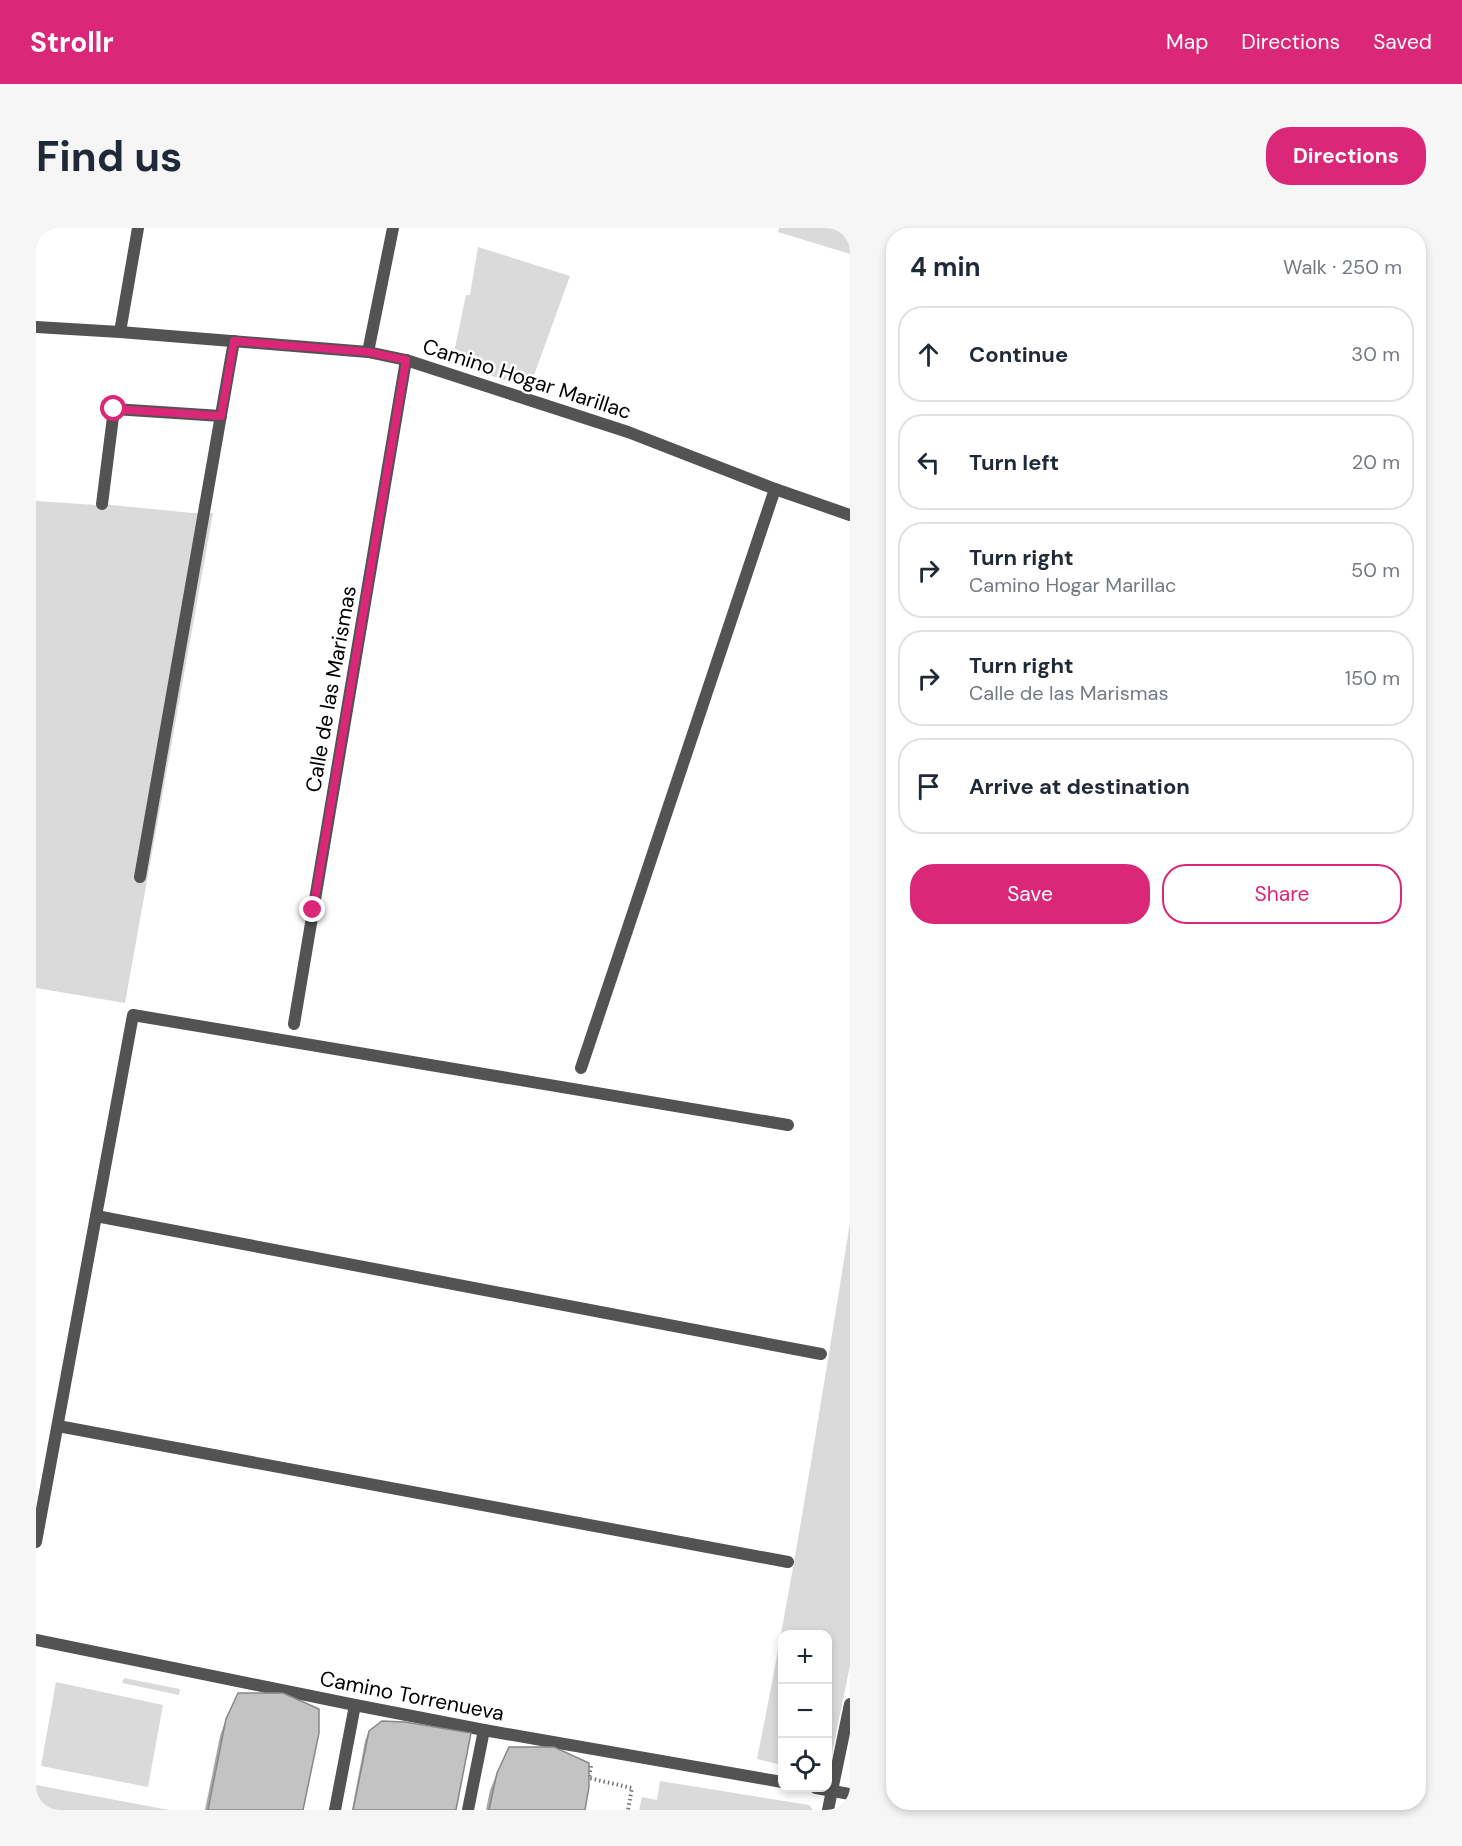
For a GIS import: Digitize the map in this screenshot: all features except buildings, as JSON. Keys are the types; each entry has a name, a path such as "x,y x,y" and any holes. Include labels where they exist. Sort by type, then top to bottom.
{"street":[{"path":"120,332 138,228"},
{"path":"368,352 393,228"},
{"name":"Camino Hogar Marillac","path":"36,327 368,352 406,360 628,432 775,489 850,515"},
{"path":"140,877 234,341"},
{"name":"Calle de las Marismas","path":"294,1024 406,360"},
{"path":"102,504 114,409 221,416"},
{"path":"581,1068 775,489"},
{"path":"36,1542 134,1015 788,1125"},
{"path":"96,1216 821,1354"},
{"path":"58,1426 788,1562"},
{"name":"Camino Torrenueva","path":"36,1640 484,1730 778,1781"},
{"path":"847,1793 832,1790 850,1704"},
{"path":"335,1810 355,1705"},
{"path":"468,1810 484,1730"},
{"path":"828,1810 832,1792"}],"path":[{"path":"595,1748 589,1778 633,1788 628,1810"}],"shaded area":[{"path":"779,228 850,228 850,254 778,232"},
{"path":"478,247 570,276 529,389 452,362 466,295 470,295"},
{"path":"36,501 213,513 125,1003 36,988"},
{"path":"850,1223 850,1666 832,1753 832,1630 782,1630"},
{"path":"778,1649 778,1764 757,1759"},
{"path":"124,1678 180,1689 179,1695 122,1683"},
{"path":"56,1682 163,1705 148,1787 41,1766"},
{"path":"660,1781 809,1805 813,1810 639,1810 642,1797 657,1800"},
{"path":"36,1785 169,1810 36,1810"}],"route":[{"path":"114,409 221,416 234,341 368,352 406,360 313,910"}]}
